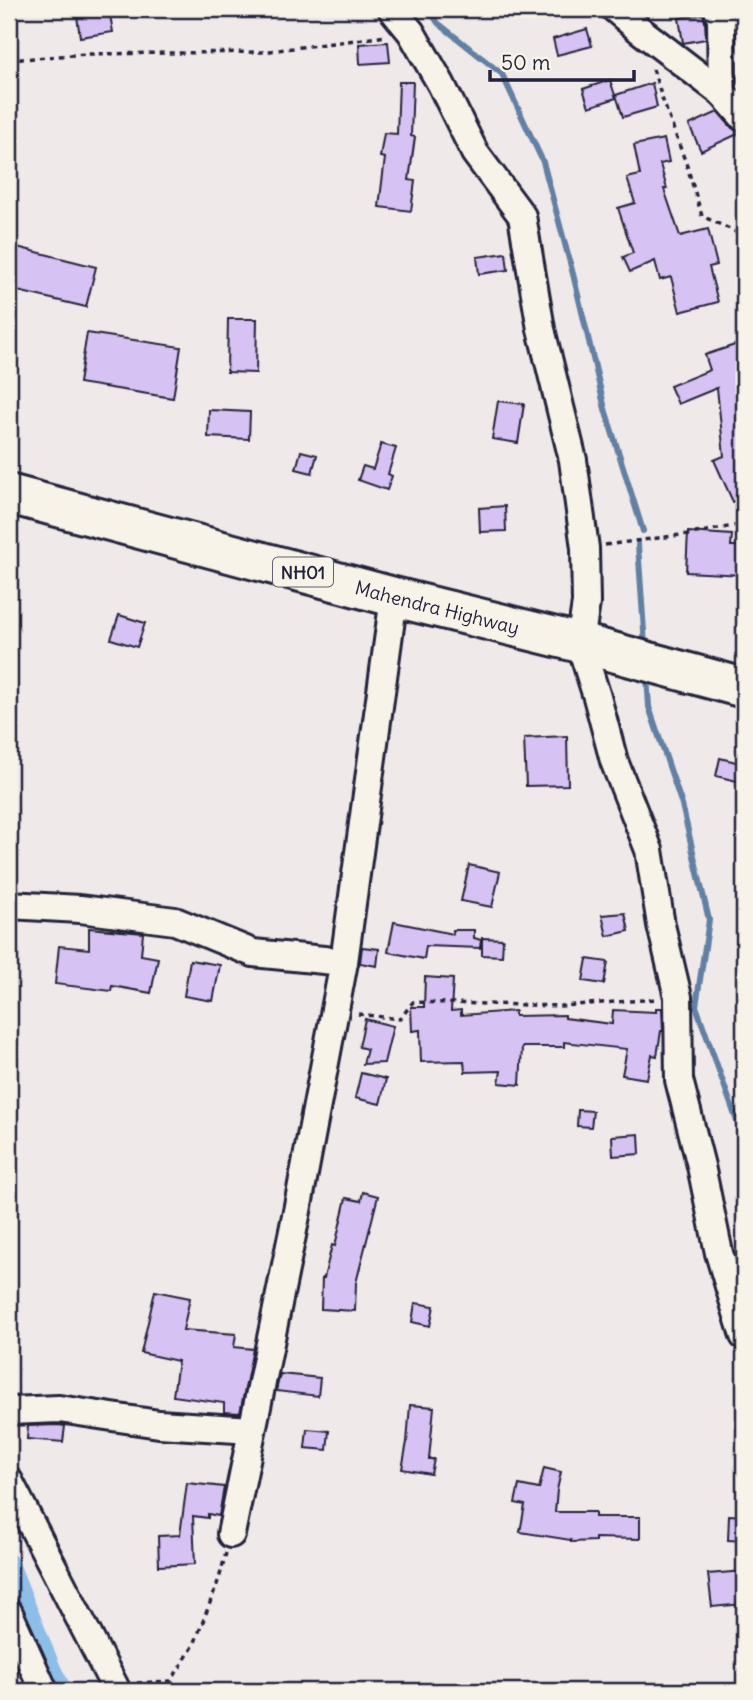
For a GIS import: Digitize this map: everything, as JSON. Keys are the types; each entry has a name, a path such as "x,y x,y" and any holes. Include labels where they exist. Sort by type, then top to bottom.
{"highway":[{"name":"Mahendra Highway","path":"9,494 394,597 589,645 736,688"}],"street":[{"path":"392,9 411,32 475,153 522,216 541,329 573,460 584,548 589,645 597,697 614,761 649,850 661,925 678,997 679,1080 719,1253 744,1336"},
{"path":"615,9 722,93 744,118"},
{"path":"718,9 721,20 722,93"},
{"path":"230,1534 297,1211 344,962 394,597"},
{"path":"9,905 80,909 174,921 253,953 344,962"},
{"path":"9,1410 60,1409 159,1424 252,1430"},
{"path":"9,1481 116,1688"},
{"path":"9,1613 44,1691"}],"path":[{"path":"641,31 702,216 736,232 744,278"},
{"path":"9,60 86,54 262,52 411,32"},
{"path":"584,548 744,524"},
{"path":"335,1011 400,1019 413,1002 562,1006 678,997"},
{"path":"116,1688 171,1681 194,1645 219,1579 230,1534"}],"building":[{"path":"76,9 109,9 113,32 80,37"},
{"path":"703,14 706,39 683,43 679,18"},
{"path":"587,29 592,46 557,55 553,39"},
{"path":"388,42 390,62 360,64 359,44"},
{"path":"610,80 616,98 589,107 583,89"},
{"path":"399,82 413,82 411,136 415,137 409,180 415,181 411,211 379,207 385,158 380,157 384,133 397,134"},
{"path":"652,83 657,107 623,117 616,95"},
{"path":"718,112 740,133 701,151 689,125"},
{"path":"664,139 669,162 660,164 667,189 664,189 680,236 708,229 717,265 709,267 718,302 680,312 671,277 660,280 655,261 630,272 623,257 633,253 618,208 635,203 627,178 640,175 634,145"},
{"path":"9,245 96,267 86,307 9,289"},
{"path":"506,253 508,270 479,274 477,257"},
{"path":"228,319 257,319 256,373 227,372"},
{"path":"87,333 181,347 173,398 79,383"},
{"path":"744,342 744,497 733,502 714,460 724,456 717,388 678,404 670,386 710,370 705,355"},
{"path":"498,401 524,404 518,443 492,439"},
{"path":"209,410 250,412 249,439 208,437"},
{"path":"381,444 396,448 388,474 392,476 387,490 358,480 363,466 373,469"},
{"path":"301,451 317,455 312,473 296,469"},
{"path":"505,506 506,531 480,532 479,508"},
{"path":"688,532 732,535 731,546 744,546 744,575 686,572"},
{"path":"119,615 145,623 137,647 111,639"},
{"path":"567,736 568,785 526,786 524,738"},
{"path":"720,758 744,764 741,782 716,776"},
{"path":"469,865 500,872 492,907 461,901"},
{"path":"625,913 629,931 607,936 602,915"},
{"path":"394,922 453,934 453,930 474,930 474,938 481,940 480,948 426,946 424,959 388,952"},
{"path":"89,928 143,933 141,955 158,958 151,993 112,986 111,991 55,984 59,946 89,949"},
{"path":"482,938 503,939 502,956 482,955"},
{"path":"362,947 379,949 377,966 360,963"},
{"path":"587,959 608,962 604,984 583,981"},
{"path":"190,960 220,965 213,1001 184,996"},
{"path":"425,977 453,979 451,1011 461,1010 461,1015 515,1011 515,1016 565,1015 565,1018 612,1024 613,1010 656,1012 656,1008 662,1008 663,1031 657,1056 652,1055 647,1079 622,1075 627,1049 564,1042 564,1047 522,1047 520,1085 499,1083 501,1071 465,1072 464,1061 421,1062 420,1030 412,1031 411,1007 424,1007"},
{"path":"365,1019 393,1026 384,1063 363,1064 367,1049 359,1047"},
{"path":"361,1073 386,1079 380,1104 355,1098"},
{"path":"578,1110 593,1111 591,1127 577,1126"},
{"path":"639,1134 640,1154 613,1156 612,1136"},
{"path":"363,1192 378,1196 356,1283 355,1311 321,1309 322,1278 332,1245 335,1246 346,1198 361,1201"},
{"path":"155,1291 190,1298 183,1330 236,1334 234,1347 253,1349 240,1413 224,1412 224,1403 173,1396 178,1361 141,1353"},
{"path":"415,1303 434,1306 430,1326 412,1322"},
{"path":"280,1374 320,1378 318,1396 276,1391"},
{"path":"410,1405 434,1407 429,1459 434,1459 431,1474 402,1469"},
{"path":"28,1426 65,1426 63,1442 27,1439"},
{"path":"307,1429 329,1431 327,1450 305,1448"},
{"path":"544,1468 561,1472 555,1512 595,1512 595,1517 640,1517 640,1539 595,1538 595,1541 571,1542 520,1532 525,1505 515,1503 519,1485 539,1489"},
{"path":"187,1483 224,1487 219,1516 193,1516 195,1564 159,1566 158,1536 180,1535"},
{"path":"729,1515 744,1516 744,1541 728,1540"},
{"path":"744,1571 744,1604 712,1607 708,1574"}],"waterway":[{"path":"429,9 438,23 502,74 543,162 605,409 643,531"},
{"path":"638,545 645,646"},
{"path":"647,675 649,707 682,805 709,920 696,1006 744,1141"},
{"path":"9,1563 63,1691"}]}
